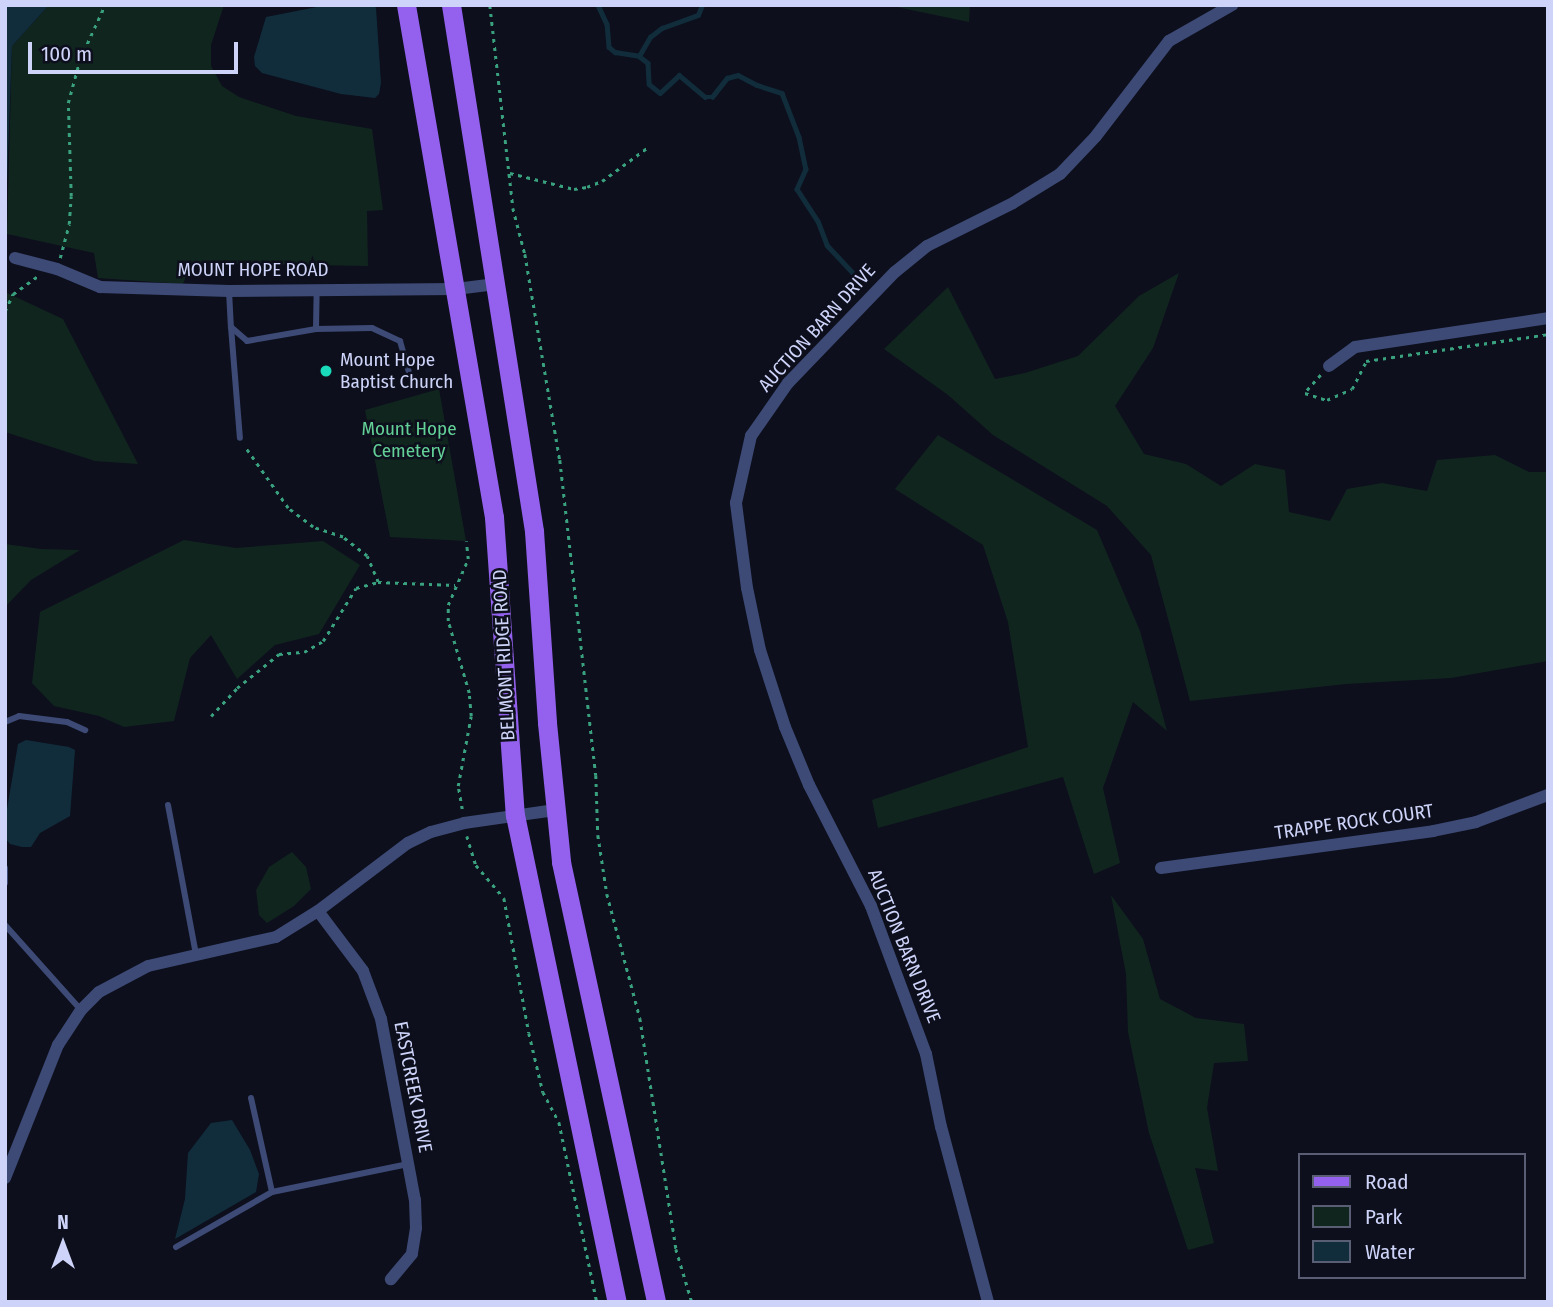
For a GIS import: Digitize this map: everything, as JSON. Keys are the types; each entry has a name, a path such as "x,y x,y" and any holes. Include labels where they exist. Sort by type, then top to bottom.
{"main road":[{"name":"BELMONT RIDGE ROAD","path":"406,5 494,517 515,815 617,1302"},
{"name":"BELMONT RIDGE ROAD","path":"451,5 534,531 561,862 656,1302"}],"street":[{"name":"AUCTION BARN DRIVE","path":"988,1302 921,1041 871,906 809,785 760,650 747,588 736,503 751,436 788,383 886,280 927,246 1013,203 1060,174 1096,136 1169,41 1232,5"},
{"name":"MOUNT HOPE ROAD","path":"15,258 57,269 100,287 229,291 456,289 496,284"},
{"path":"1329,366 1355,347 1548,318"},
{"name":"TRAPPE ROCK COURT","path":"1161,868 1433,831 1476,822 1548,795"},
{"path":"5,1178 58,1045 81,1010 99,992 120,978 148,966 276,937 318,911 408,843 464,823 555,810"},
{"name":"EASTCREEK DRIVE","path":"318,911 363,971 375,998 408,1164 416,1228 412,1254 391,1279"}],"lane":[{"path":"316,329 317,290"},
{"path":"229,291 240,438"},
{"path":"231,327 247,341 316,329 372,328 400,341 409,372"},
{"path":"5,722 19,716 67,722 85,730"},
{"path":"168,805 196,955"},
{"path":"5,867 5,883"},
{"path":"5,925 81,1010"},
{"path":"251,1098 272,1192"},
{"path":"176,1247 272,1192 408,1164"}],"path":[{"path":"5,311 13,294 41,274 57,269 69,224 71,196 68,103 80,59 105,5"},
{"path":"490,5 503,140 510,173 513,208 527,267 560,460 605,883 640,1018 668,1210 676,1249 692,1302"},
{"path":"510,173 574,189 587,187 602,181 647,148"},
{"path":"1329,366 1305,393 1327,400 1342,396 1352,388 1366,361 1548,334"},
{"path":"240,438 288,508 313,527 343,537 367,556 379,582"},
{"path":"466,541 468,559 448,605 448,621 469,693 471,716 458,786 464,823 476,865 504,898 528,1033 543,1092 559,1122 597,1302"},
{"path":"211,716 237,688 279,654 304,652 323,641 356,588 379,582 455,585"}],"green space":[{"path":"49,5 224,5 211,45 211,66 222,86 239,97 296,116 372,129 383,210 367,211 368,266 191,263 183,284 98,278 94,253 7,234 12,46"},
{"path":"892,5 970,5 969,22 892,6"},
{"path":"1179,273 1153,348 1115,406 1144,454 1186,464 1221,486 1255,464 1285,470 1289,512 1330,521 1347,489 1382,483 1427,491 1437,460 1495,455 1529,472 1548,472 1548,661 1451,678 1346,684 1190,701 1151,555 1107,506 993,435 948,395 884,349 948,287 995,379 1025,373 1078,356 1139,296"},
{"path":"5,292 63,319 138,464 95,461 5,432"},
{"name":"Mount Hope Cemetery","path":"439,389 466,541 390,537 365,410"},
{"path":"938,435 1097,530 1140,631 1167,731 1133,702 1103,788 1120,863 1094,874 1063,777 878,828 872,800 1028,747 1008,622 983,545 895,489"},
{"path":"184,540 236,548 323,541 360,565 319,634 275,645 237,679 211,635 190,658 174,721 124,727 99,716 54,706 32,683 40,612"},
{"path":"5,544 41,549 80,550 31,580 5,607"},
{"path":"292,852 306,867 311,889 294,906 267,923 259,915 256,890 269,867"},
{"path":"1111,895 1143,939 1160,999 1196,1018 1244,1024 1248,1061 1214,1063 1207,1108 1218,1171 1195,1168 1214,1243 1188,1250 1149,1133 1128,1032 1126,974"}],"water":[{"path":"5,5 49,5 12,46 5,238"},
{"path":"327,5 374,5 376,8 381,83 379,94 375,98 341,94 262,73 255,66 254,57 266,17"},
{"path":"26,740 75,750 70,816 40,833 31,847 10,844 6,839 5,821 18,744"},
{"path":"232,1120 250,1150 259,1174 256,1192 175,1239 185,1199 188,1153 211,1123"}],"waterway":[{"path":"598,5 607,24 609,47 615,52 639,56 648,63 649,84 660,93 679,75 705,97 712,97 727,78 738,75 782,93 799,137 806,169 797,189 818,221 827,245 855,275"},
{"path":"639,56 650,37 662,28 698,15 702,5"}],"place":[{"name":"Mount Hope Baptist Church","path":"326,371"}]}
